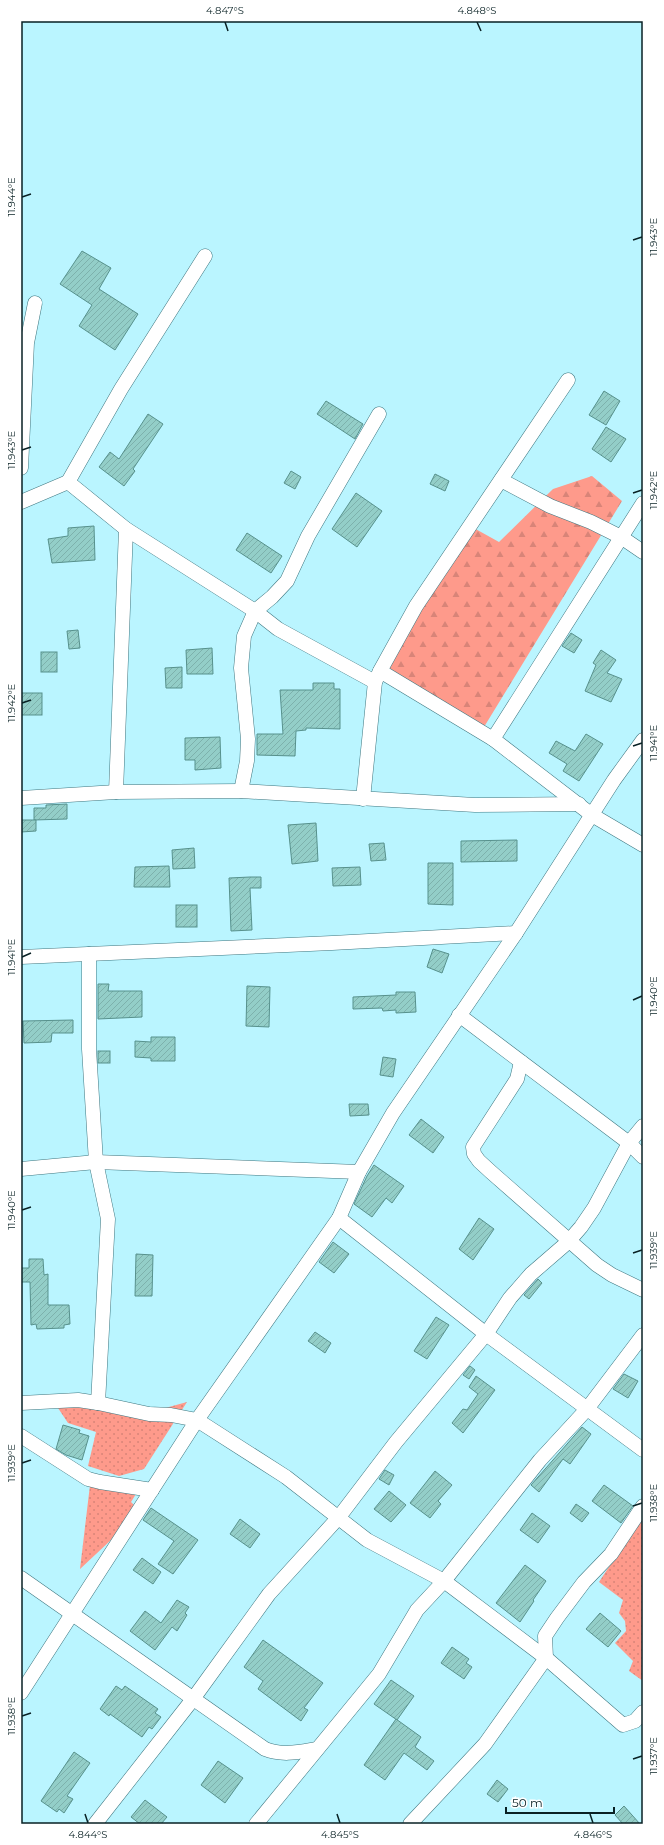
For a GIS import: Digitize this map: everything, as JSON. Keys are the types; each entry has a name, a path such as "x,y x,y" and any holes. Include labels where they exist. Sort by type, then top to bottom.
{"street":[{"path":"21,502 68,482 121,389 205,256"},
{"path":"21,468 27,343 35,303"},
{"path":"363,800 378,676 416,606 568,380"},
{"path":"240,791 247,761 248,739 241,668 241,652 244,636 255,611 272,597 287,581 308,536 379,414"},
{"path":"501,480 550,506 591,522 621,537 643,552"},
{"path":"68,482 126,529 255,611 278,629 378,676 493,739 592,815 643,845"},
{"path":"493,739 643,503"},
{"path":"116,792 126,529"},
{"path":"21,1692 197,1420 339,1218 359,1172 393,1113 516,932 618,774 643,740"},
{"path":"21,798 116,792 240,791 363,800 475,805 579,804"},
{"path":"21,957 332,943 516,932"},
{"path":"89,954 89,1049 96,1162 108,1219 98,1403"},
{"path":"459,1015 629,1143 643,1157"},
{"path":"521,1062 518,1079 473,1147 474,1154 491,1172 568,1242 612,1275 643,1290"},
{"path":"95,1824 194,1699 269,1594 339,1517 396,1442 486,1334 510,1298 530,1274 568,1242 581,1228 594,1208 629,1143 643,1126"},
{"path":"21,1169 96,1162 359,1172"},
{"path":"339,1218 486,1334 587,1409 629,1438 637,1448 643,1450"},
{"path":"256,1824 379,1674 417,1610 444,1581 540,1460 587,1409 643,1335"},
{"path":"21,1403 78,1400 149,1414 171,1415 197,1420 286,1477 368,1540 444,1581 546,1658 623,1725 635,1721 643,1712"},
{"path":"21,1436 88,1479 152,1490"},
{"path":"410,1824 485,1744 546,1658 546,1636 557,1618 584,1582 611,1554 643,1506"},
{"path":"21,1578 265,1749 274,1753 286,1754 317,1749"}],"green space":[{"path":"592,476 622,501 484,727 384,671 472,527 499,542 553,489"},
{"path":"52,1399 158,1410 187,1402 144,1469 119,1476 88,1466 96,1432 68,1423"},
{"path":"90,1485 136,1494 131,1502 135,1506 111,1540 80,1569"},
{"path":"643,1515 643,1681 629,1671 633,1661 615,1643 626,1631 625,1621 619,1613 623,1600 599,1582"}],"building":[{"path":"82,251 111,268 99,289 138,314 115,350 79,326 92,305 60,284"},
{"path":"604,391 620,401 606,425 589,415"},
{"path":"326,401 363,424 355,439 317,414"},
{"path":"148,414 163,424 133,469 135,471 124,486 99,467 110,452 119,459"},
{"path":"606,427 626,439 611,462 592,449"},
{"path":"291,471 301,477 295,489 284,483"},
{"path":"435,474 449,481 445,491 430,484"},
{"path":"356,493 382,511 357,547 332,529"},
{"path":"94,526 95,560 52,563 48,539 68,536 68,528"},
{"path":"247,533 282,556 271,573 236,550"},
{"path":"78,630 80,648 69,649 67,631"},
{"path":"571,633 582,640 574,653 562,646"},
{"path":"212,648 213,674 187,674 186,650"},
{"path":"601,650 616,660 607,673 622,679 611,702 585,691 596,665 593,663"},
{"path":"41,652 57,652 57,672 41,672"},
{"path":"182,667 182,688 166,688 165,668"},
{"path":"313,683 334,683 334,689 340,689 340,729 306,728 306,730 296,731 295,756 257,755 257,734 283,734 280,690 313,690"},
{"path":"21,693 42,693 42,715 21,715"},
{"path":"586,734 603,744 579,781 563,771 567,764 549,753 556,741 575,751"},
{"path":"220,737 221,768 195,770 195,760 185,760 185,738"},
{"path":"67,804 67,819 34,820 34,808 46,808 46,805"},
{"path":"21,820 36,820 36,831 21,832"},
{"path":"316,823 318,861 292,864 288,825"},
{"path":"517,840 517,861 461,862 461,841"},
{"path":"384,843 386,860 371,861 369,844"},
{"path":"194,848 195,868 173,869 172,850"},
{"path":"428,863 453,863 453,905 428,904"},
{"path":"169,866 170,887 134,887 135,867"},
{"path":"360,867 361,885 333,886 332,868"},
{"path":"261,877 261,888 250,888 252,930 231,931 229,878"},
{"path":"176,905 197,905 197,927 176,927"},
{"path":"433,949 449,954 442,973 427,967"},
{"path":"98,984 109,984 108,991 142,991 142,1017 98,1019"},
{"path":"247,986 270,987 269,1027 246,1026"},
{"path":"396,992 415,992 416,1012 396,1013 396,1010 383,1011 382,1008 353,1009 353,997 396,995"},
{"path":"73,1020 73,1033 52,1033 51,1042 24,1043 23,1021"},
{"path":"151,1037 175,1037 175,1061 151,1061 151,1058 135,1057 135,1041 151,1042"},
{"path":"98,1051 110,1051 110,1063 98,1063"},
{"path":"383,1057 396,1059 393,1077 380,1075"},
{"path":"349,1104 368,1104 369,1115 350,1116"},
{"path":"421,1119 444,1137 433,1153 409,1135"},
{"path":"374,1165 404,1186 392,1203 386,1198 372,1217 354,1204 367,1176"},
{"path":"479,1218 494,1229 473,1260 459,1249"},
{"path":"333,1242 349,1254 334,1273 319,1262"},
{"path":"136,1254 153,1255 152,1296 135,1296"},
{"path":"29,1259 43,1259 44,1275 48,1274 48,1305 69,1305 70,1324 64,1325 64,1328 37,1329 36,1324 31,1325 30,1282 21,1282 21,1268 29,1268"},
{"path":"538,1279 542,1283 529,1299 524,1295"},
{"path":"436,1317 449,1325 427,1359 414,1351"},
{"path":"315,1332 331,1343 325,1353 308,1341"},
{"path":"470,1366 475,1370 469,1379 463,1375"},
{"path":"624,1374 638,1381 628,1398 613,1389"},
{"path":"476,1376 495,1390 463,1433 452,1423 463,1409 467,1410 478,1394 469,1387"},
{"path":"63,1425 80,1430 79,1433 89,1436 82,1460 66,1455 56,1449"},
{"path":"582,1427 591,1434 570,1464 563,1459 539,1492 531,1485"},
{"path":"385,1470 394,1475 389,1485 379,1479"},
{"path":"435,1471 452,1485 438,1501 441,1504 430,1518 410,1503"},
{"path":"604,1485 633,1506 621,1523 592,1501"},
{"path":"389,1491 406,1505 391,1522 374,1509"},
{"path":"576,1504 589,1513 582,1522 570,1513"},
{"path":"151,1508 198,1540 173,1574 158,1564 174,1541 143,1520"},
{"path":"532,1513 550,1526 538,1543 520,1530"},
{"path":"240,1519 260,1534 250,1548 230,1534"},
{"path":"142,1558 161,1572 153,1584 133,1570"},
{"path":"525,1565 546,1581 520,1622 496,1603"},
{"path":"177,1600 189,1607 185,1613 187,1615 177,1631 172,1627 155,1650 130,1631 145,1611 161,1623"},
{"path":"600,1613 621,1631 608,1647 586,1629"},
{"path":"263,1640 323,1683 304,1708 308,1710 301,1721 258,1689 263,1681 244,1667"},
{"path":"452,1647 469,1659 466,1663 472,1667 464,1679 441,1663"},
{"path":"391,1680 414,1696 397,1720 374,1704"},
{"path":"116,1686 122,1690 125,1686 158,1709 155,1713 161,1717 152,1729 149,1727 142,1737 110,1714 109,1716 100,1709"},
{"path":"396,1719 421,1737 415,1747 434,1761 427,1770 404,1753 385,1780 364,1765"},
{"path":"74,1752 90,1763 67,1796 73,1799 64,1813 59,1809 57,1812 41,1801"},
{"path":"218,1761 243,1778 225,1803 201,1785"},
{"path":"497,1780 508,1789 498,1802 487,1794"},
{"path":"145,1800 167,1817 161,1824 140,1824 131,1817"},
{"path":"624,1806 640,1824 623,1824 615,1815"}]}
